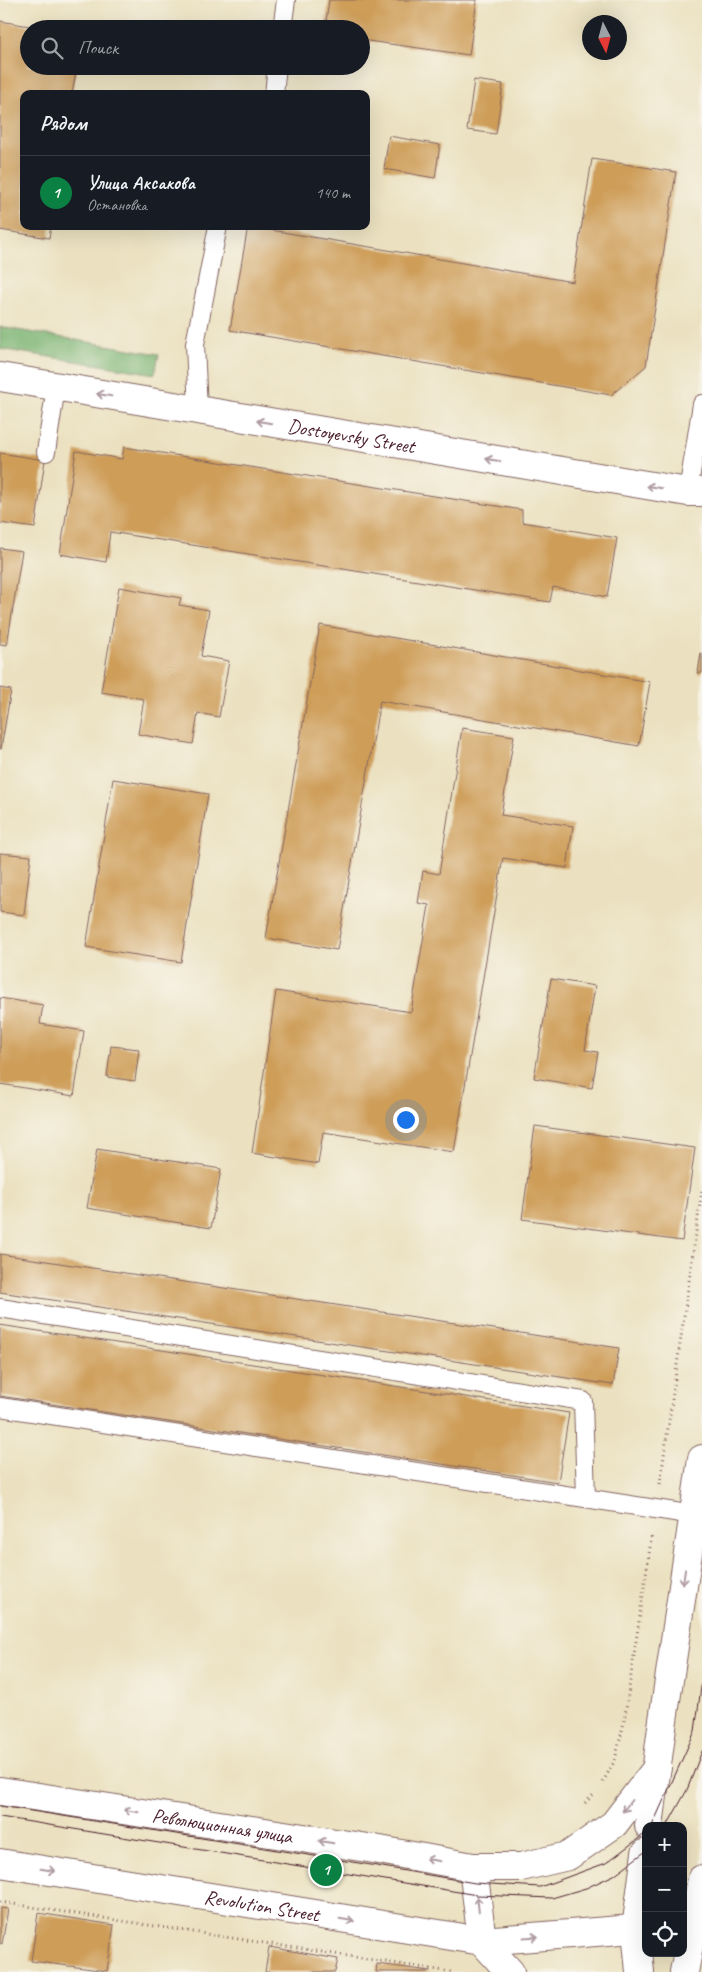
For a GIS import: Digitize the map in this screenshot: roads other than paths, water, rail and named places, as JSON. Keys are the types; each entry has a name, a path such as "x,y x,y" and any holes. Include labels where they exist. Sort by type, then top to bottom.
{"street":[{"name":"Dostoyevsky Street","path":"0,377 695,492"},
{"path":"650,1822 702,1459"},
{"name":"Революционная улица","path":"0,1791 473,1867 521,1867 568,1856 614,1824 657,1768"},
{"name":"Revolution Street","path":"0,1862 482,1941 641,1928"},
{"path":"473,1867 482,1941 510,1972"},
{"path":"640,1972 645,1867"},
{"path":"684,1972 688,1925 702,1879"}],"lane":[{"path":"283,20 286,0"},
{"path":"274,90 276,75"},
{"path":"198,410 195,344 217,230"},
{"path":"46,452 56,387"},
{"path":"695,492 702,404"},
{"path":"0,1308 583,1401 586,1498"},
{"path":"0,1407 694,1515"}],"tram line":[{"path":"654,1822 695,1731 702,1680"},
{"path":"669,1822 687,1790 702,1751"},
{"path":"0,1806 475,1883 540,1887 606,1863 642,1836"},
{"path":"0,1817 477,1895 552,1898 586,1888 614,1875 642,1854"}],"place":[{"name":"Улица Аксакова","path":"326,1870"}]}
